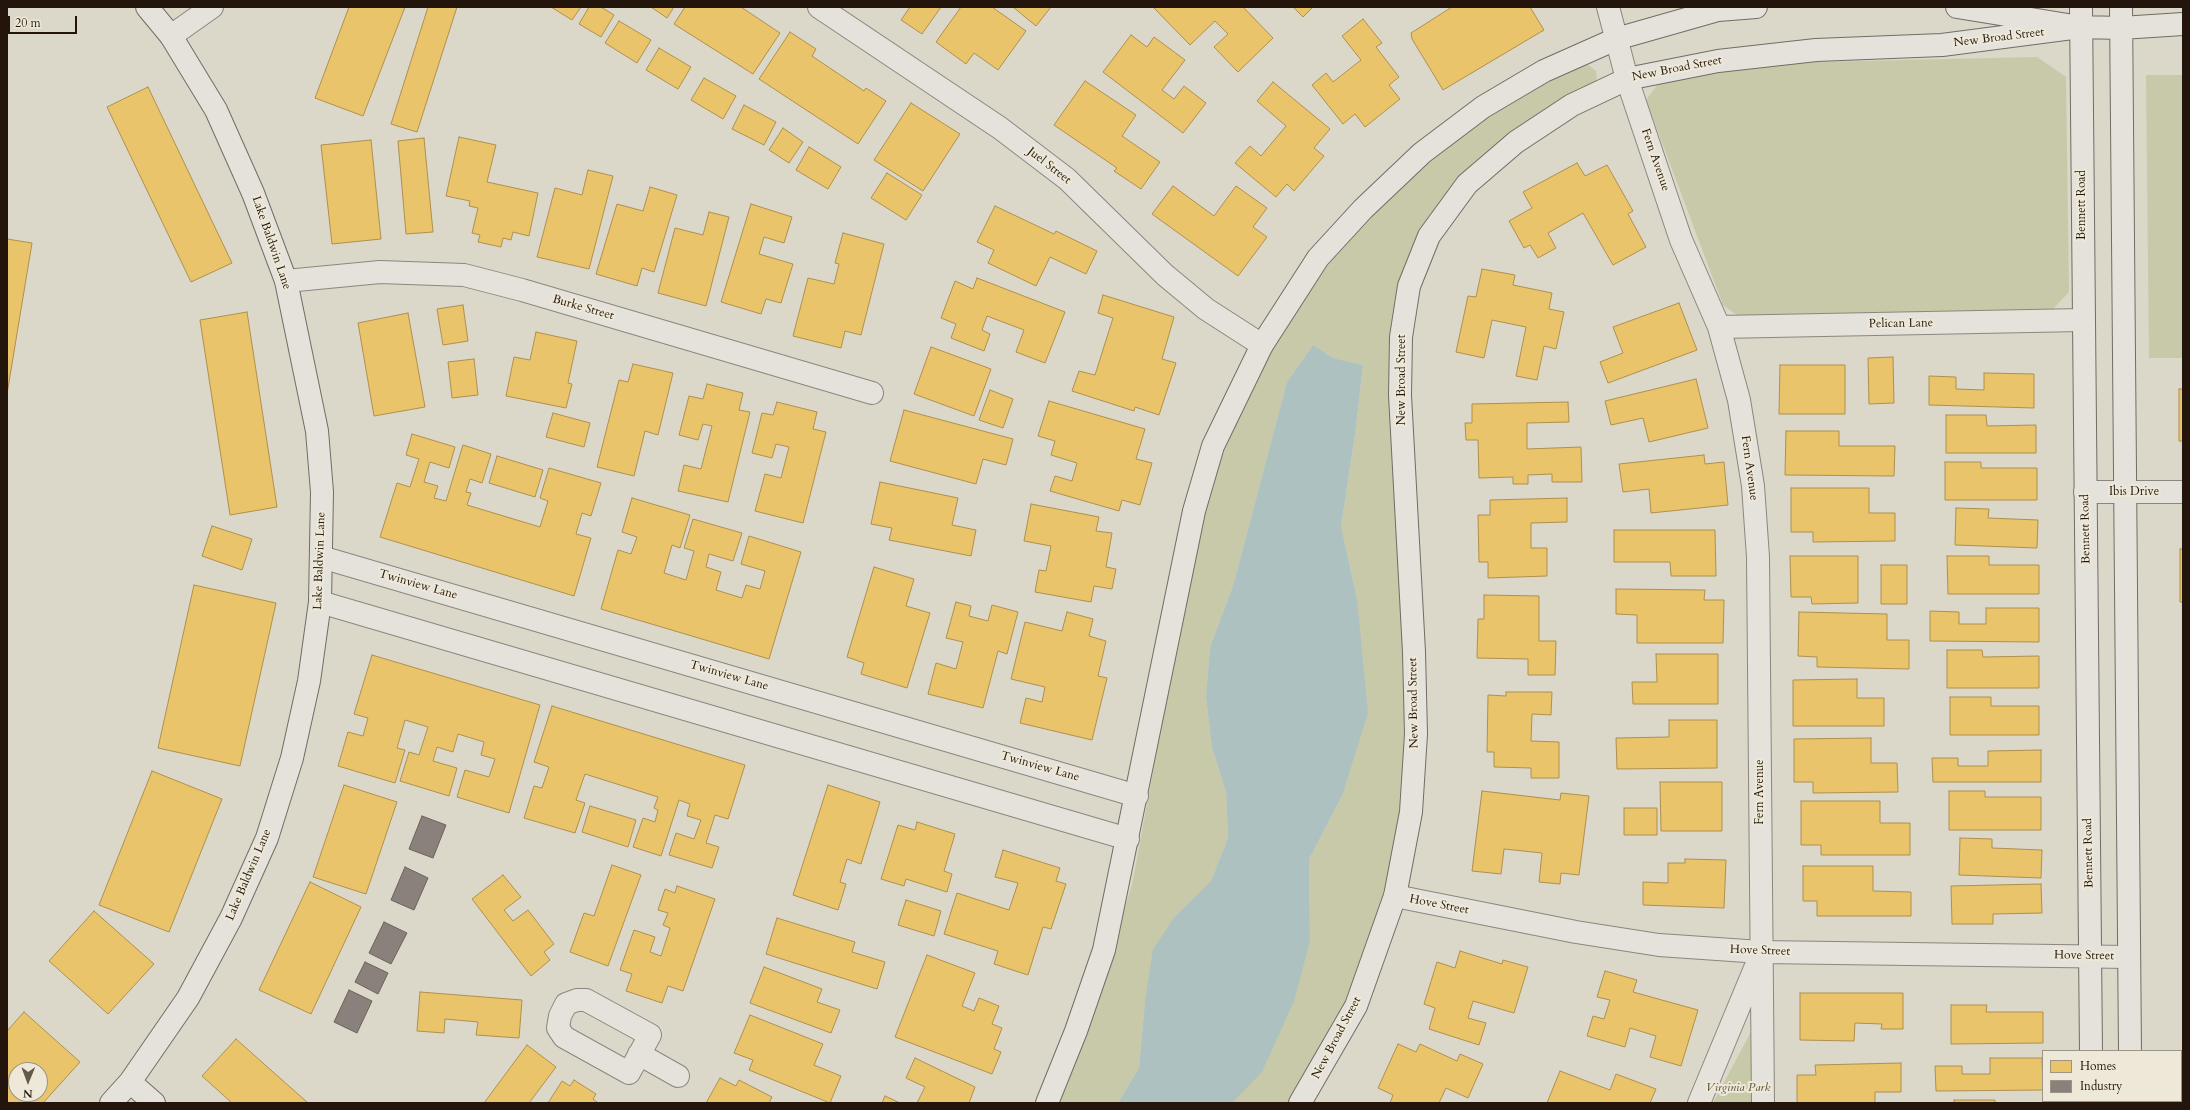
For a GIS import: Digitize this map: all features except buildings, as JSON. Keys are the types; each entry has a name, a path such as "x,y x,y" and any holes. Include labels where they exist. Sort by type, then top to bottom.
{"street":[{"name":"Lake Baldwin Lane","path":"111,1103 130,1082 188,998 231,918 267,838 292,758 299,728 309,681 320,602 322,492 317,431 286,282 253,193 216,110 171,36 147,7"},
{"path":"171,36 212,7"},
{"name":"Juel Street","path":"819,7 1000,128 1067,179 1165,275 1206,309 1262,345"},
{"name":"Fern Avenue","path":"1608,7 1627,79 1682,240 1719,327 1739,400 1753,486 1758,557 1763,1103"},
{"path":"1048,1103 1076,1031 1104,950 1137,796 1194,511 1213,446 1262,345 1318,258 1363,209 1422,153 1496,99 1544,71 1616,39 1718,10 1756,7"},
{"name":"New Broad Street","path":"1957,7 2081,17"},
{"path":"2081,17 2121,18 2183,24"},
{"name":"New Broad Street","path":"1300,1103 1356,1006 1395,896 1411,812 1416,734 1414,652 1400,395 1401,337 1409,286 1429,236 1467,184 1516,142 1572,105 1627,79 1725,60 1816,50 1942,45 2081,17"},
{"name":"Bennett Road","path":"2081,17 2082,320 2091,1050"},
{"path":"2121,18 2130,1050"},
{"name":"Burke Street","path":"286,282 380,272 464,275 522,290 872,393"},
{"name":"Pelican Lane","path":"1719,327 2082,320"},
{"name":"Ibis Drive","path":"2085,492 2183,492"},
{"name":"Twinview Lane","path":"321,557 1137,796"},
{"path":"320,602 1128,839"},
{"name":"Hove Street","path":"1395,896 1576,932 1659,945 1761,952 2129,957"},
{"name":"Fern Avenue","path":"1699,1103 1761,952"},
{"path":"639,1054 678,1076"},
{"path":"130,1082 154,1103"}],"green space":[{"path":"2037,57 2066,77 2069,292 2053,309 1738,316 1723,305 1646,100 1658,84 1770,63"},
{"path":"1588,65 1596,71 1597,84 1470,167 1404,282 1409,753 1396,850 1383,905 1359,974 1308,1078 1290,1103 1232,1103 1310,941 1309,859 1342,796 1357,599 1341,526 1355,435 1363,365 1333,358 1313,345 1287,382 1233,586 1210,647 1206,697 1212,748 1226,792 1228,838 1211,881 1176,915 1145,1001 1139,1068 1118,1103 1057,1103 1079,1050 1132,885 1194,550 1217,468 1260,365 1339,249 1410,176 1483,121 1575,66"},
{"path":"2146,75 2183,75 2183,358 2149,358"},
{"name":"Virginia Park","path":"1752,1030 1753,1103 1713,1103"}],"shaded area":[{"path":"1313,345 1333,358 1363,365 1355,435 1341,526 1357,599 1368,713 1342,796 1309,859 1310,941 1294,1001 1262,1072 1232,1103 1118,1103 1139,1068 1145,1001 1153,949 1176,915 1211,881 1228,838 1226,792 1212,748 1206,697 1210,647 1233,586 1287,382"}]}
